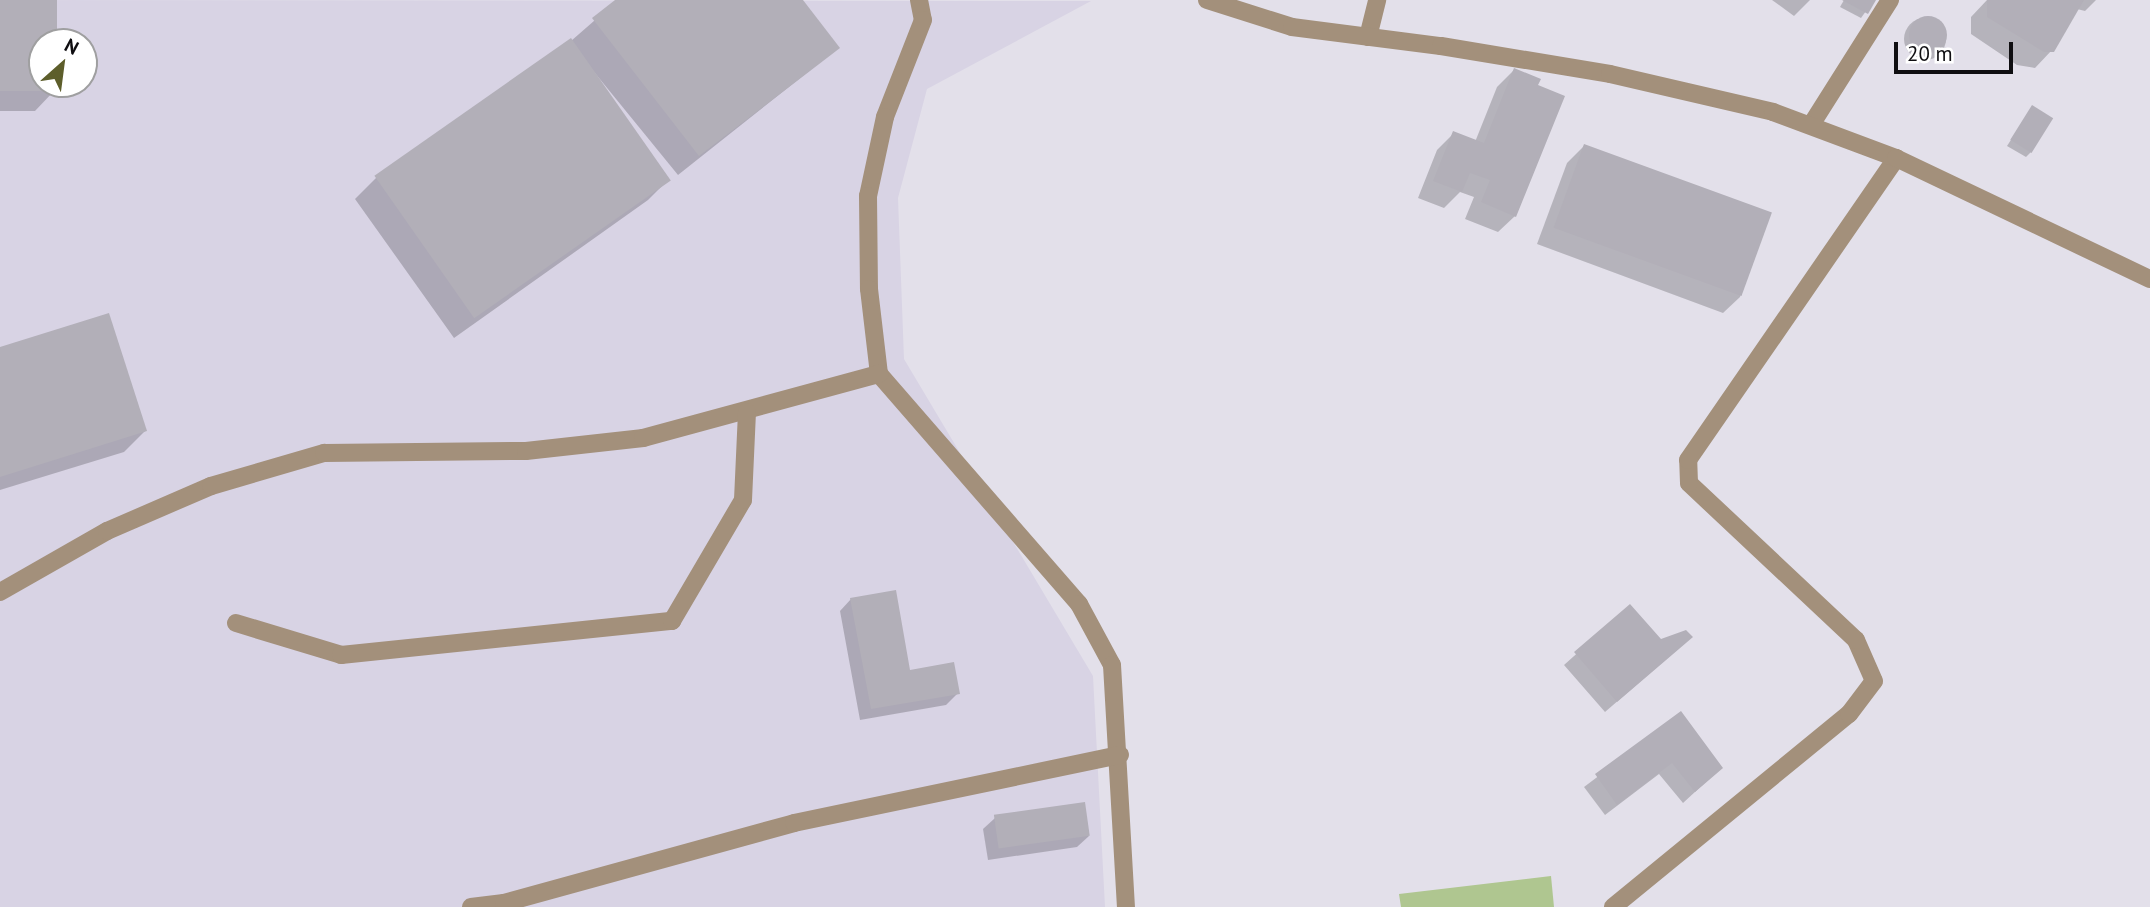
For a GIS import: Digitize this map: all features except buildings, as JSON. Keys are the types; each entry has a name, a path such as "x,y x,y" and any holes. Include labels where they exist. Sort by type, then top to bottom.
{"street":[{"path":"919,0 923,20 886,117 869,196 869,289 879,374 1079,604 1112,664 1120,755 1125,907"},
{"path":"1207,0 1292,27 1646,81 1811,125 1896,158 2150,279"},
{"path":"1368,37 1377,0"},
{"path":"1811,125 1891,0"},
{"path":"1613,907 1849,714 1874,681 1856,640 1689,483 1688,460 1896,158"},
{"path":"0,592 131,521 211,486 324,453 526,451 643,438 747,412 879,374"},
{"path":"236,624 341,655 672,621 743,500 747,412"},
{"path":"471,907 504,903 794,823 1120,755"}],"shaded area":[{"path":"0,0 1091,1 927,89 898,198 904,359 1093,676 1105,907 0,907"}],"green space":[{"path":"1551,876 1554,907 1401,907 1399,894"}]}
